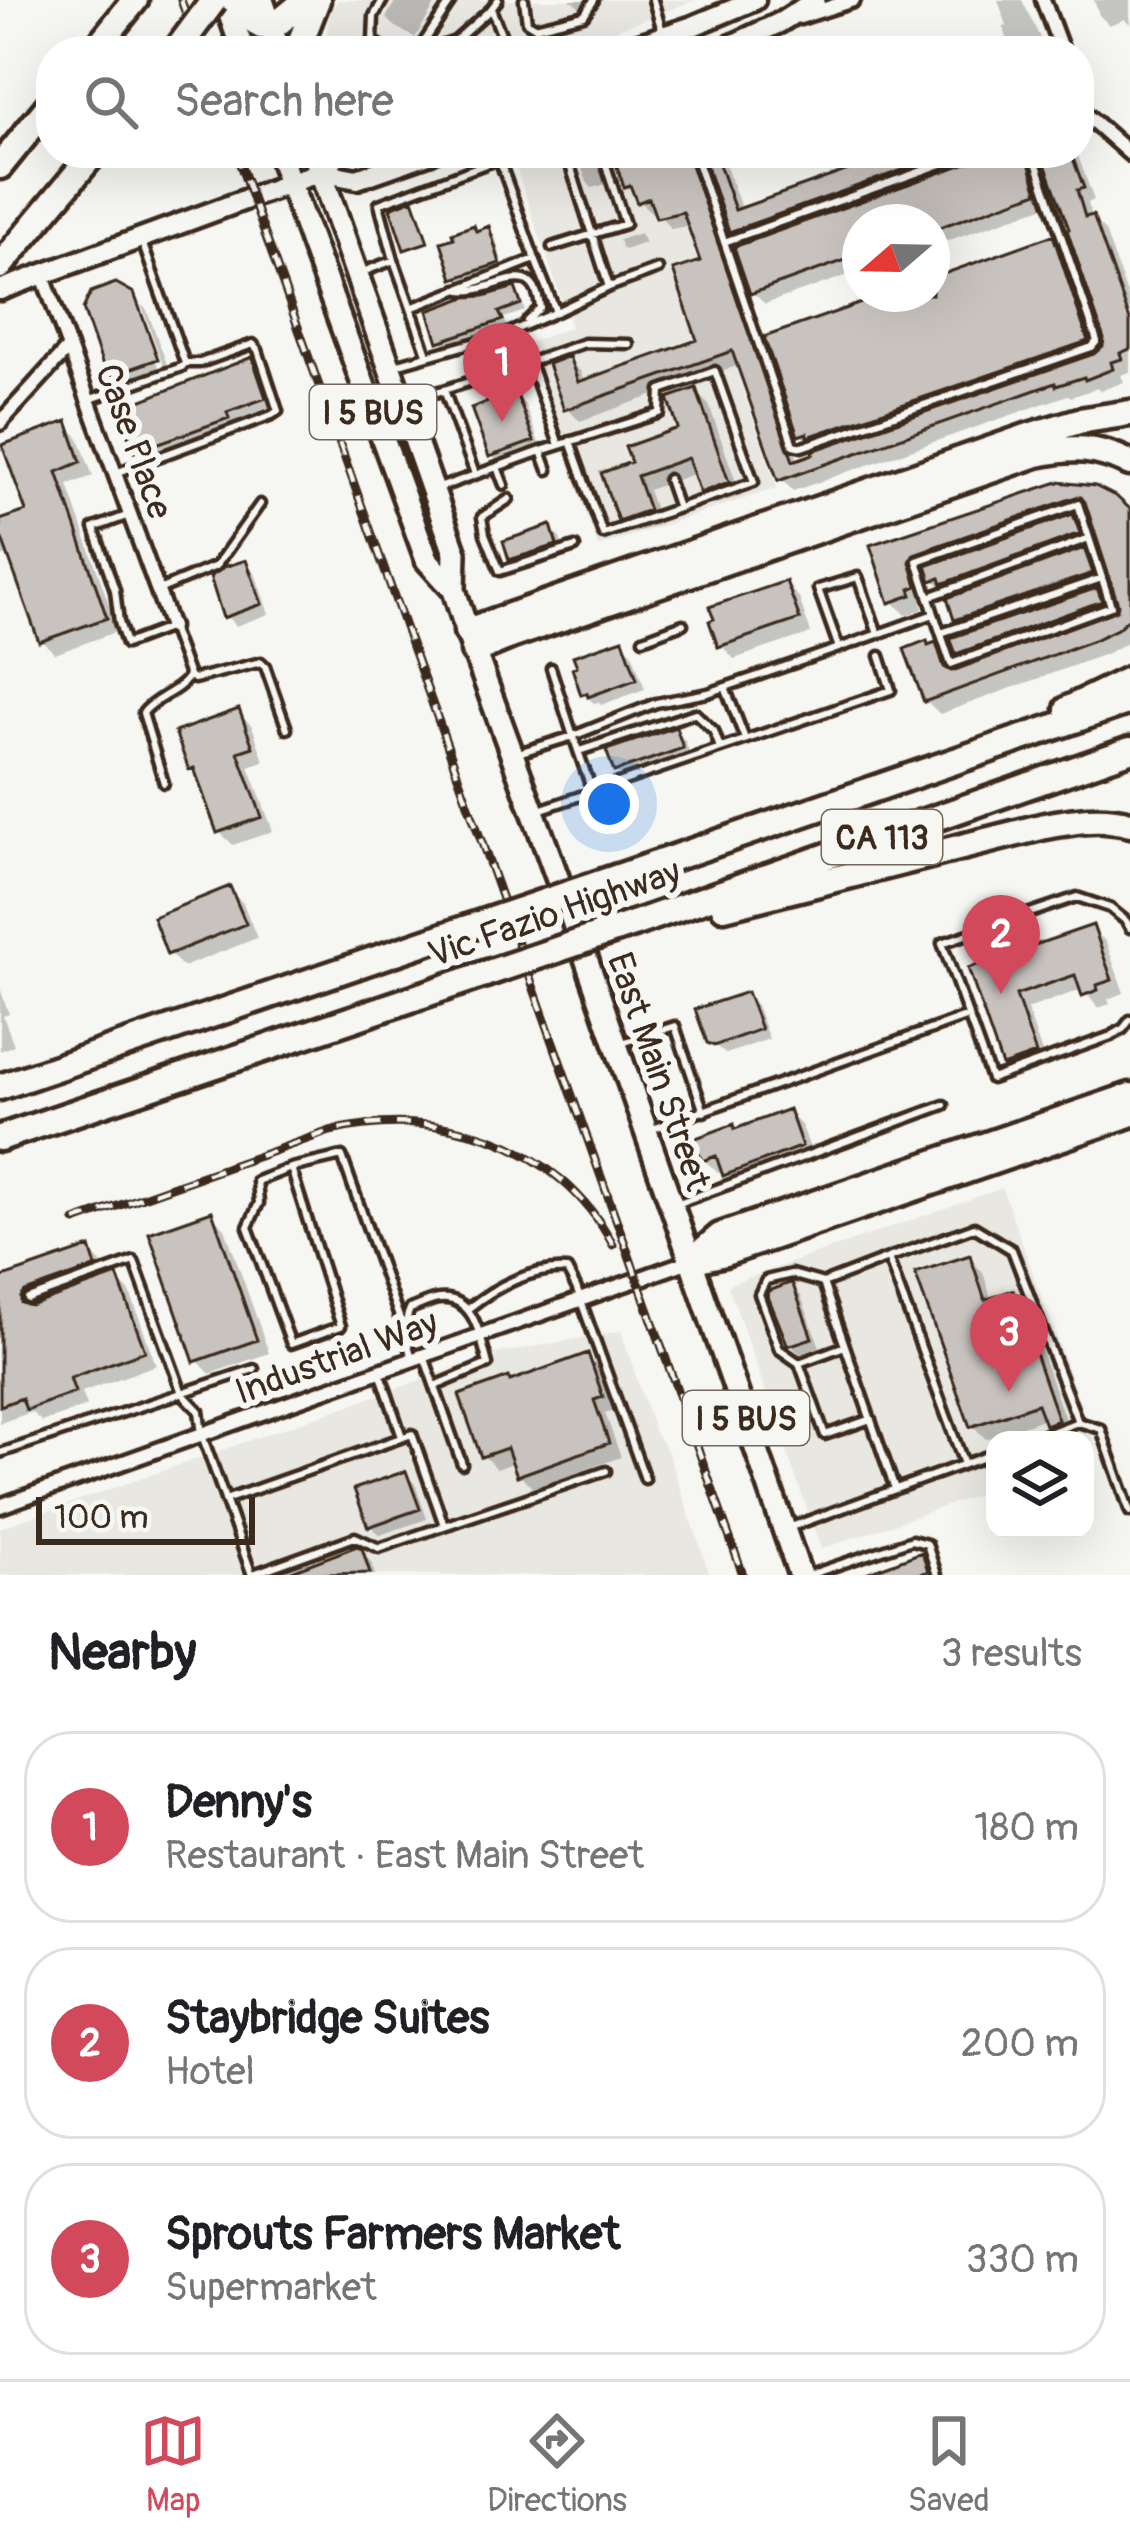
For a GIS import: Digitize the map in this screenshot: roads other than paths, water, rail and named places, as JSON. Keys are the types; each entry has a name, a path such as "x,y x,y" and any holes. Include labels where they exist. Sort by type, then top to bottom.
{"highway":[{"path":"106,36 135,0"},
{"path":"187,36 214,0"},
{"path":"245,0 256,24 271,26 306,0"},
{"path":"303,36 317,0"},
{"path":"0,166 36,122"},
{"path":"0,266 82,168"},
{"path":"470,641 1032,435 1130,412"},
{"path":"470,641 510,635 1037,454 1068,447 1108,452 1130,463"},
{"path":"972,757 1130,679"},
{"name":"Vic Fazio Highway","path":"0,1087 1130,701"},
{"name":"Vic Fazio Highway","path":"0,1138 1130,750"},
{"path":"633,924 704,912 1045,826 1103,819 1130,824"},
{"path":"692,1260 720,1236 1130,1096"},
{"path":"692,1260 725,1253 1130,1114"}],"main road":[{"path":"225,0 238,36"},
{"path":"262,0 274,36"},
{"path":"678,36 755,0"},
{"path":"751,36 815,0"},
{"name":"East Main Street","path":"285,168 428,560 454,590"},
{"path":"0,290 291,182 309,168"},
{"name":"East Main Street","path":"319,168 455,553 454,590 470,641 805,1575"},
{"path":"331,168 357,179 388,168"},
{"path":"375,416 398,446 410,480 432,490"}],"street":[{"path":"781,22 853,0"},
{"path":"1043,0 1056,36"},
{"path":"1094,122 1130,154"},
{"name":"Case Place","path":"43,276 171,627"},
{"path":"0,423 69,347"},
{"name":"Industrial Way","path":"0,1506 692,1260"}],"lane":[{"path":"373,36 374,16 383,0"},
{"path":"428,36 452,0"},
{"path":"460,36 498,0"},
{"path":"524,0 527,22 535,27 584,15 594,0"},
{"path":"653,0 661,36"},
{"path":"491,10 502,36"},
{"path":"427,354 379,204 475,168"},
{"path":"502,168 556,312"},
{"path":"571,168 609,287"},
{"path":"552,247 625,224 607,168"},
{"path":"699,168 793,445 802,447 1092,346 1096,341 1038,168"},
{"path":"724,242 930,168"},
{"path":"141,239 185,363"},
{"path":"411,308 535,259"},
{"path":"357,275 394,260"},
{"path":"389,367 508,333 658,269"},
{"path":"457,290 470,293 514,278 535,287 540,308 531,319 485,339"},
{"path":"401,402 584,343 629,344"},
{"path":"88,400 185,363 200,363 253,344 258,350 278,411 115,473"},
{"path":"530,362 560,445"},
{"path":"432,490 570,441 660,413 661,390 715,371 754,482 603,534 570,441"},
{"path":"444,390 475,474"},
{"path":"541,451 548,470"},
{"path":"497,466 504,485"},
{"path":"668,479 678,508"},
{"path":"509,499 482,517 500,571 574,548"},
{"path":"158,591 216,566 260,504"},
{"path":"1078,504 1089,538 1111,606 951,664 917,561 1078,504"},
{"path":"130,515 94,528 115,590 126,644 171,627 194,679 261,662 287,729"},
{"path":"928,597 1089,538"},
{"path":"839,648 818,589 858,577 878,634"},
{"path":"940,634 1102,578"},
{"path":"512,755 934,614"},
{"path":"643,639 683,624"},
{"path":"533,812 891,690 880,656"},
{"path":"550,668 593,792"},
{"path":"164,783 143,713 189,676"},
{"path":"725,687 745,739"},
{"path":"579,751 695,713 714,731 720,748"},
{"path":"1130,928 1110,908 1077,897 942,943 991,1079 1112,1036 1130,1020"},
{"path":"646,1132 968,1016"},
{"path":"616,1045 675,1026 704,1112"},
{"path":"673,1205 944,1105"},
{"path":"291,1168 341,1326 291,1344 248,1227 259,1203 257,1181 291,1168 342,1156 405,1334 435,1386 462,1464"},
{"path":"871,1419 825,1435 800,1363 779,1349 759,1294 766,1280 791,1274 823,1283 974,1227 1012,1250 1078,1422"},
{"path":"887,1258 964,1464"},
{"path":"28,1299 134,1261 182,1393 199,1411 202,1435 251,1575 355,1538 379,1548 606,1471"},
{"path":"469,1308 489,1292 540,1271 567,1270 645,1479"},
{"path":"823,1283 895,1489"},
{"path":"405,1334 410,1309 440,1299 469,1308 488,1364 435,1386"},
{"path":"800,1363 845,1346"},
{"path":"0,1454 254,1369"},
{"path":"380,1372 402,1437"},
{"path":"1054,1431 1078,1422 1101,1429 1130,1512"},
{"path":"225,1500 412,1433 444,1526"},
{"path":"785,1529 986,1456"},
{"path":"805,1575 912,1540 927,1544 938,1575"}],"railway":[{"path":"181,0 194,36"},
{"path":"241,168 743,1575"},
{"path":"75,1221 330,1131 413,1124 492,1140 528,1157 590,1209 613,1245"}],"place":[{"name":"Denny's","path":"502,422"},
{"name":"Staybridge Suites","path":"1001,994"},
{"name":"Sprouts Farmers Market","path":"1009,1392"}]}
